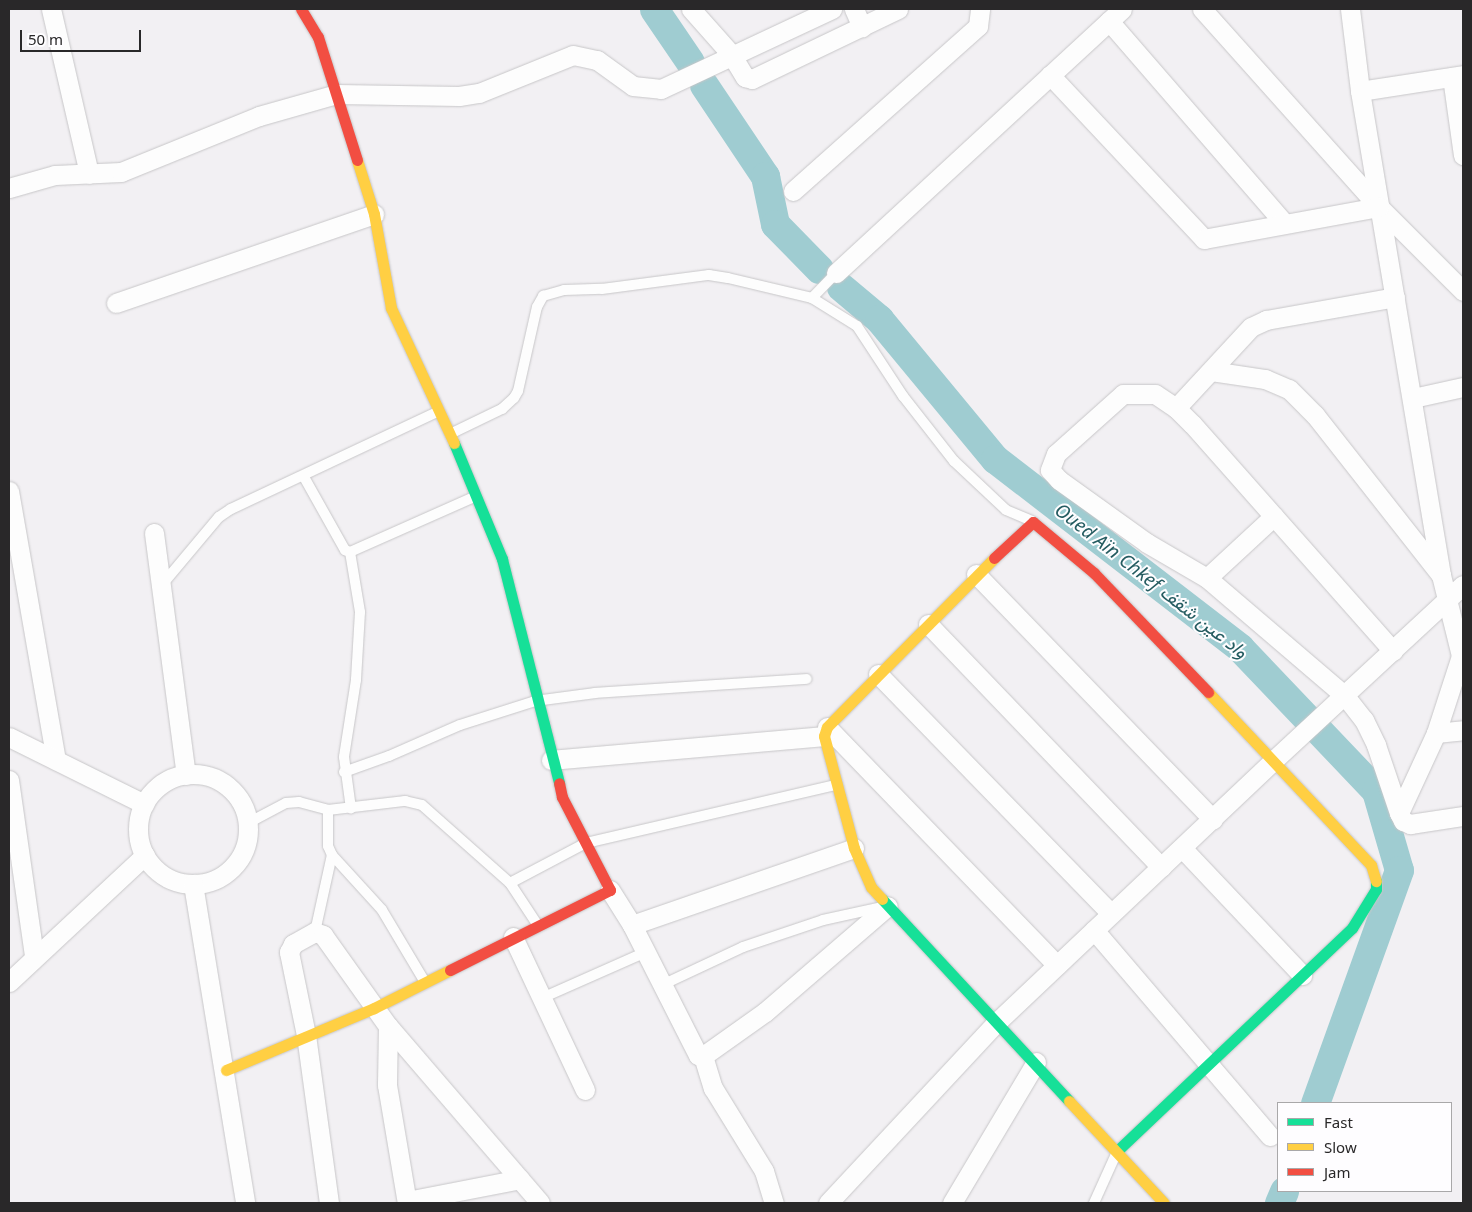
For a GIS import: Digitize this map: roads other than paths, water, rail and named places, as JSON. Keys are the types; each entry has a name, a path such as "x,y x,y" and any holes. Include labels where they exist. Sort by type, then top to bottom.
{"street":[{"path":"51,9 89,174"},
{"path":"301,9 318,37 374,214 391,308 437,412 450,434 477,495 502,559 535,701 562,797 610,890 632,925 698,1055 703,1056"},
{"path":"690,9 731,54 741,71 752,80 898,9"},
{"path":"9,188 55,175 121,172 259,116 337,94 459,96 479,93 573,55 597,60 633,86 660,89 686,80 731,54 832,9"},
{"path":"854,9 862,27"},
{"path":"793,191 978,26 980,9"},
{"path":"1202,9 1379,207 1460,281"},
{"path":"1351,9 1360,91 1442,575 1462,656 1436,733 1399,813"},
{"path":"836,273 1115,15 1283,222"},
{"path":"1050,75 1204,239 1283,222 1379,207"},
{"path":"1360,91 1457,76 1463,155"},
{"path":"116,303 374,214"},
{"path":"1176,408 1251,327 1266,320 1395,297"},
{"path":"1211,371 1265,379 1289,389 1315,415 1442,575"},
{"path":"1413,398 1463,387"},
{"path":"1393,651 1176,408 1154,394 1123,394 1056,454 1050,470 1059,480 1148,542 1206,578 1345,696 1364,720 1376,745 1403,821 1410,824 1463,816"},
{"path":"9,491 56,760"},
{"path":"1206,578 1274,516"},
{"path":"551,760 826,732 878,674 976,574 1032,522 1094,573 1372,865 1376,876 1376,889 1352,928 1118,1150"},
{"path":"154,533 186,775"},
{"path":"976,574 1212,819"},
{"path":"834,1201 998,1021 1274,760 1463,585"},
{"path":"928,624 1161,867"},
{"path":"878,674 1111,914"},
{"path":"1436,733 1463,730"},
{"path":"826,732 834,785 854,848 871,887 1118,1150 1164,1203"},
{"path":"826,732 1057,965"},
{"path":"9,737 144,804"},
{"path":"186,775 206,776 224,784 238,798 248,822 246,842 234,865 213,880 193,884 168,878 157,870 145,855 138,829 144,804 162,784 186,775"},
{"path":"9,780 34,955"},
{"path":"632,925 854,848"},
{"path":"1182,848 1302,975"},
{"path":"9,982 34,955 145,855"},
{"path":"193,884 226,1070 245,1203"},
{"path":"226,1070 374,1008 610,890"},
{"path":"703,1056 765,1012 888,906"},
{"path":"1094,930 1270,1136"},
{"path":"329,1203 306,1035 289,952 293,944 314,932 323,935 388,1026 540,1203"},
{"path":"513,937 585,1090"},
{"path":"388,1026 387,1085 407,1202 520,1179"},
{"path":"703,1056 713,1088 764,1171 774,1203"},
{"path":"952,1203 1036,1062"}],"lane":[{"path":"812,298 836,273"},
{"path":"450,434 502,409 514,398 518,391 536,307 543,296 554,292 602,289 709,276 812,298 856,326 903,396 954,461 979,487 1006,510 1032,522"},
{"path":"161,586 219,517 437,412"},
{"path":"304,477 345,550 350,552 477,495"},
{"path":"350,552 360,612 356,680 344,772 351,809"},
{"path":"344,772 389,756 460,725 535,701 595,693 807,679"},
{"path":"510,883 586,843 834,785"},
{"path":"248,822 286,803 299,802 328,810 351,809 405,801 422,805 510,883 538,925"},
{"path":"328,810 328,846 332,855 382,910 425,982"},
{"path":"314,932 332,855"},
{"path":"662,985 743,947 823,920 888,906"},
{"path":"542,998 646,952"},
{"path":"1094,1203 1118,1150"}],"waterway":[{"name":"Oued Aïn Chkef واد عين شقف","path":"654,9 690,62"},
{"name":"Oued Aïn Chkef واد عين شقف","path":"704,85 765,176 775,224 819,269"},
{"name":"Oued Aïn Chkef واد عين شقف","path":"841,287 879,319 995,459 1240,648 1376,791 1399,870 1315,1102"},
{"name":"Oued Aïn Chkef واد عين شقف","path":"1279,1203 1284,1192"}]}
